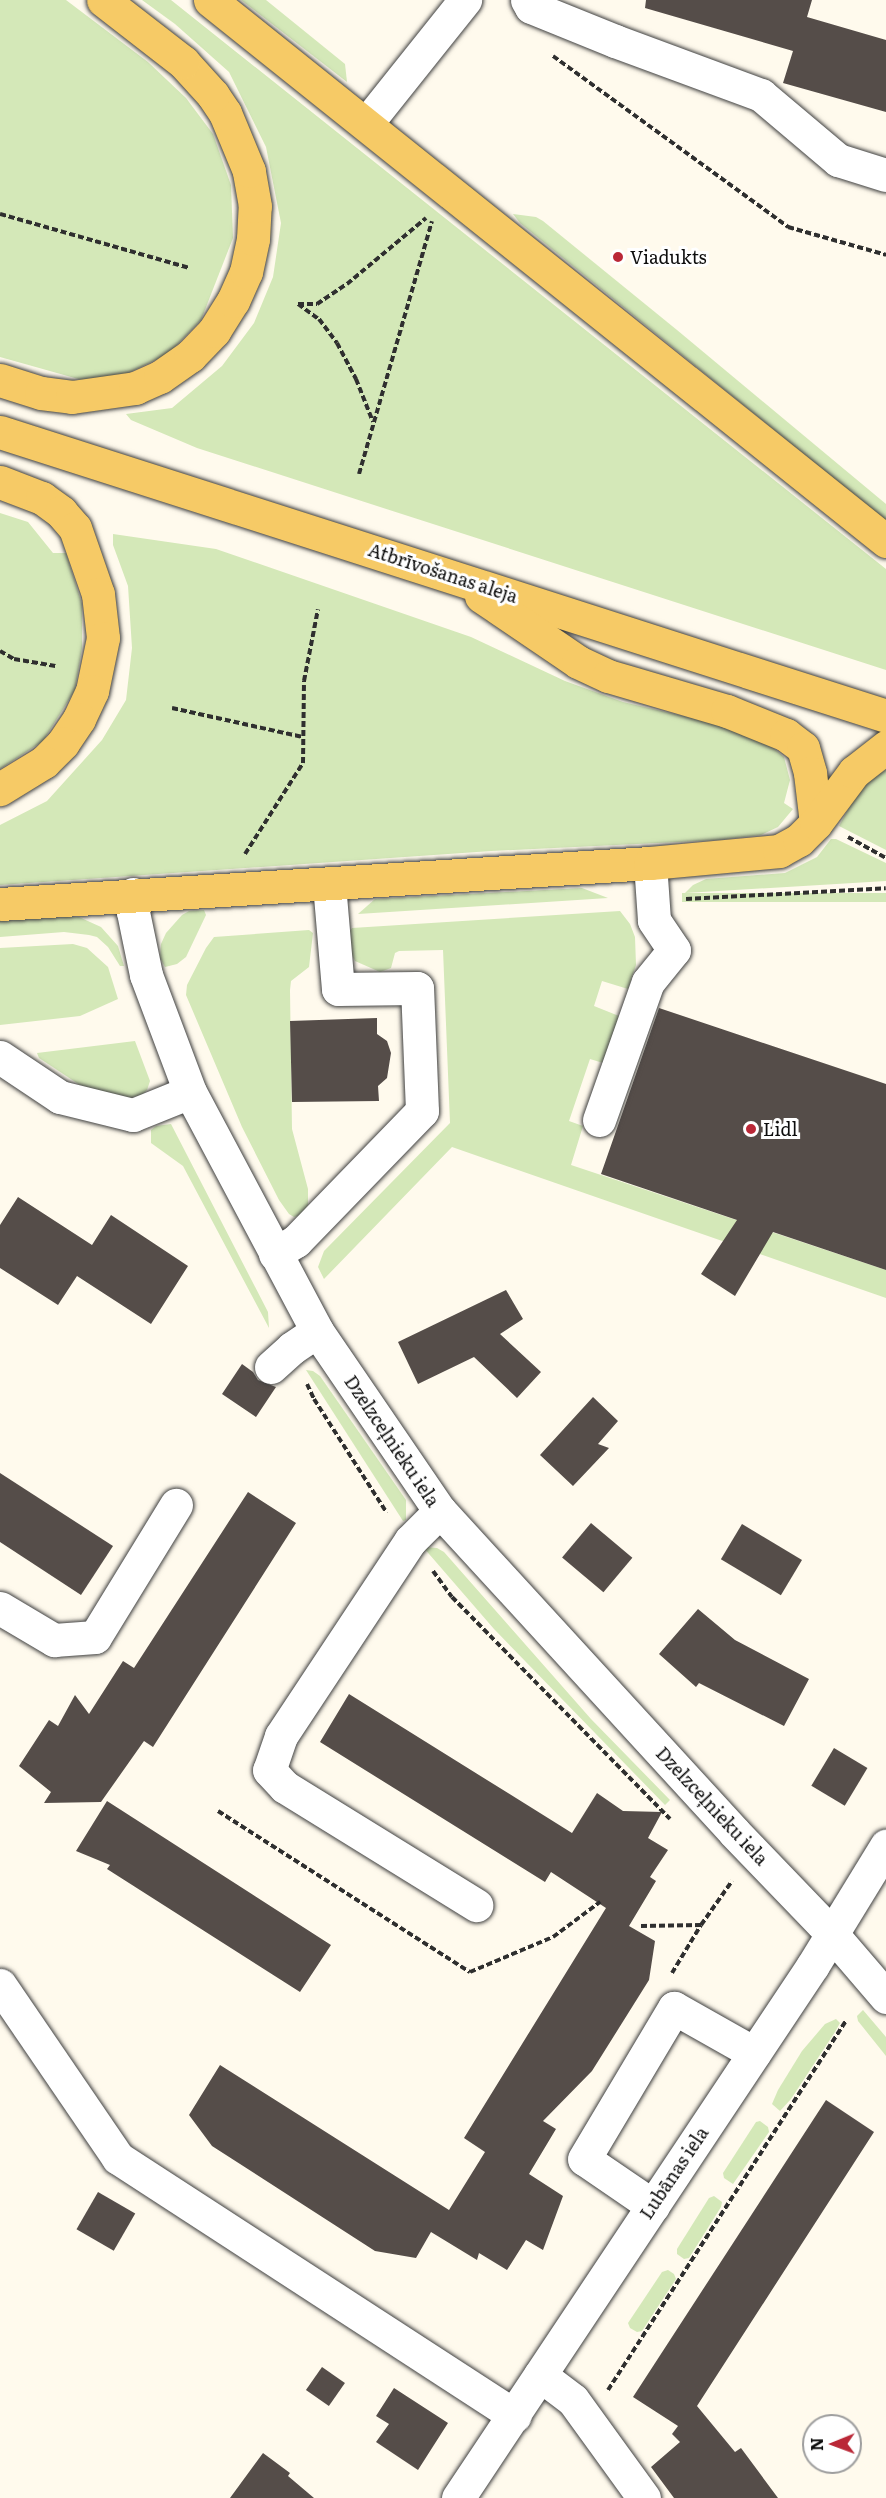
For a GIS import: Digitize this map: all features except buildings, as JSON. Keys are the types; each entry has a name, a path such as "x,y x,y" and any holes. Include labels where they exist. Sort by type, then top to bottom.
{"main road":[{"path":"0,380 41,393 72,397 135,388 160,377 190,356 214,331 233,301 246,272 253,239 255,206 249,171 225,113 213,94 183,62 103,0"},
{"path":"210,0 366,124 444,201 886,541"},
{"name":"Atbrīvošanas aleja","path":"0,432 450,574 886,716"},
{"path":"0,482 42,498 61,512 75,528 98,594 103,638 92,691 79,719 63,743 44,762 0,789"},
{"path":"450,574 578,662 608,676 727,711 786,735 803,748 810,773 816,822"},
{"path":"0,903 650,863 779,851 799,840 816,822 854,772 886,747"}],"street":[{"path":"366,124 465,0"},
{"path":"527,0 531,7 615,42 761,95 838,160 886,175"},
{"path":"599,1120 648,982 674,950 654,920 650,863"},
{"path":"275,1254 296,1241 422,1111 417,988 338,989 329,883"},
{"name":"Dzelzceļnieku iela","path":"133,894 133,912 146,975 190,1092 317,1331 440,1511 726,1823 832,1934 886,1997"},
{"path":"0,1057 60,1097 133,1115 190,1092"},
{"path":"271,1366 317,1331"},
{"path":"0,1608 54,1640 95,1638 176,1505"},
{"path":"440,1511 410,1540 281,1736 268,1770 285,1787 476,1905"},
{"name":"Lubānas iela","path":"458,2498 754,2053 886,1846"},
{"path":"0,1985 118,2158 514,2416"},
{"path":"652,2206 584,2159 674,2008 754,2053"},
{"path":"540,2375 573,2400 644,2498"}],"path":[{"path":"547,52 788,227 886,255"},
{"path":"359,474 444,201"},
{"path":"373,423 356,379 337,343 319,319 298,304 317,304 347,285 444,201"},
{"path":"0,214 189,268"},
{"path":"227,890 235,870 303,763 304,681 318,609"},
{"path":"0,651 14,659 55,666"},
{"path":"172,708 303,737"},
{"path":"846,836 886,858"},
{"path":"685,899 886,888"},
{"path":"218,1811 470,1972 553,1937 600,1902"},
{"path":"674,2008 656,1998 701,1925 732,1881"},
{"path":"641,1926 701,1925"},
{"path":"588,2421 846,2020"}],"green space":[{"path":"0,0 66,0 148,62 186,98 213,134 231,185 233,238 201,320 168,354 122,376 89,382 0,357"},
{"path":"142,0 171,0 886,569 886,670 197,448 131,420 126,414 172,408 222,366 254,323 273,277 281,223 266,147 229,72 175,24"},
{"path":"241,0 266,0 345,64 347,82"},
{"path":"513,214 536,217 543,221 677,330 886,504 886,521 520,223"},
{"path":"0,513 28,522 53,553 66,553 82,604 82,648 75,690 43,741 0,769"},
{"path":"113,534 216,549 471,637 565,681 623,702 726,726 764,740 784,757 790,780 784,803 793,809 778,827 761,835 719,840 491,851 0,885 0,825 47,801 102,740 126,700 132,648 128,586 113,545"},
{"path":"886,770 886,850 839,826 867,780"},
{"path":"831,839 836,839 886,863 886,881 685,893 693,885 706,879 785,873 817,857"},
{"path":"582,888 608,898 358,914 375,899"},
{"path":"682,893 886,893 886,902 682,902"},
{"path":"204,910 206,915 186,957 177,964 165,967 160,958 161,944 166,933 182,915 189,911"},
{"path":"620,911 630,924 635,937 636,965 628,989 602,981 594,1006 619,1016 603,1063 590,1059 569,1121 583,1126 571,1165 886,1270 886,1298 452,1147 324,1279 318,1267 324,1251 450,1123 443,950 399,951 395,953 391,968 380,972 355,961 348,948 347,936 352,928"},
{"path":"79,917 101,927 118,946 124,966 120,966 108,947 97,937 89,935 64,932 0,937 0,921"},
{"path":"309,930 313,933 309,967 291,981 290,990 292,1129 308,1189 308,1205 301,1215 294,1217 279,1200 242,1127 186,995 187,985 214,937"},
{"path":"73,944 87,948 108,967 118,999 80,1016 0,1025 0,948"},
{"path":"135,1041 150,1081 147,1090 142,1095 115,1101 104,1101 39,1058 37,1053"},
{"path":"171,1124 268,1312 269,1328 183,1166 151,1143 151,1130 156,1126"},
{"path":"306,1370 313,1371 320,1376 406,1500 406,1520 403,1521"},
{"path":"423,1547 437,1548 444,1552 591,1719 670,1800 665,1805 494,1629"},
{"path":"863,2010 886,2037 886,2056 858,2021 857,2016"},
{"path":"836,2019 840,2023 835,2032 791,2099 780,2111 772,2104 778,2090 802,2051 825,2024"},
{"path":"760,2121 768,2127 769,2132 733,2184 724,2178 723,2173 756,2122"},
{"path":"714,2196 722,2202 721,2207 689,2258 684,2259 677,2254 677,2249 709,2198"},
{"path":"668,2270 674,2274 676,2279 642,2331 637,2332 630,2328 628,2323 662,2272"}],"place":[{"name":"Viadukts","path":"618,257"},
{"name":"Lidl","path":"751,1129"}]}
